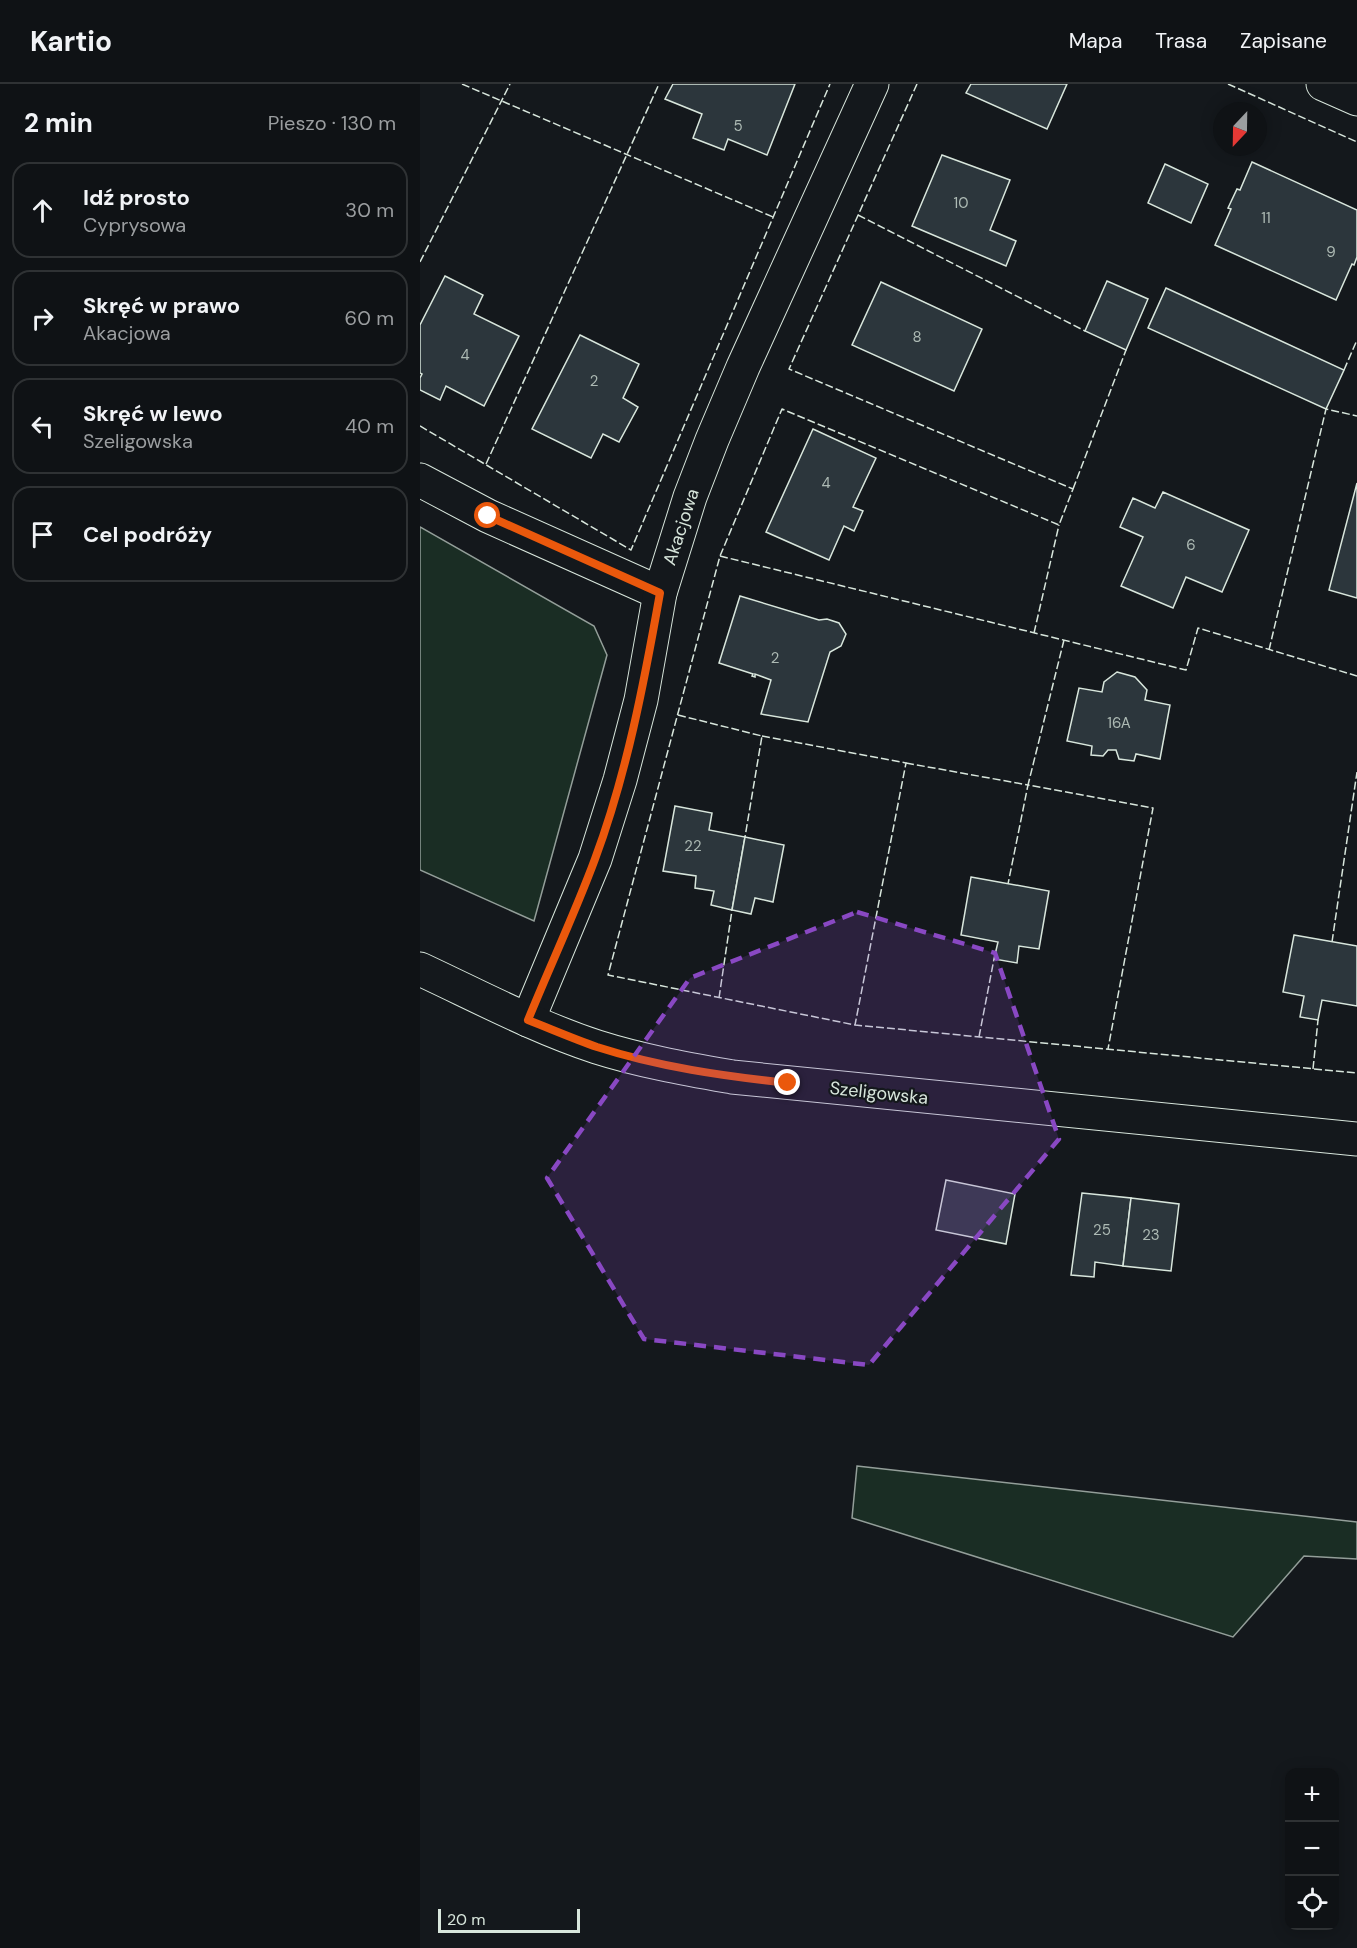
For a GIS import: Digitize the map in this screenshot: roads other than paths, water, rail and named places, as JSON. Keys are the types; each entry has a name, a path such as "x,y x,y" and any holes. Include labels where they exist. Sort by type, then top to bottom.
{"street":[{"name":"Akacjowa","path":"528,1020 596,859 641,700 660,593 690,497 712,440 872,84"},
{"path":"1323,84 1357,99"},
{"path":"420,480 488,516 660,593"},
{"name":"Szeligowska","path":"420,969 528,1020 597,1047 662,1064 732,1077 1357,1139"}]}
